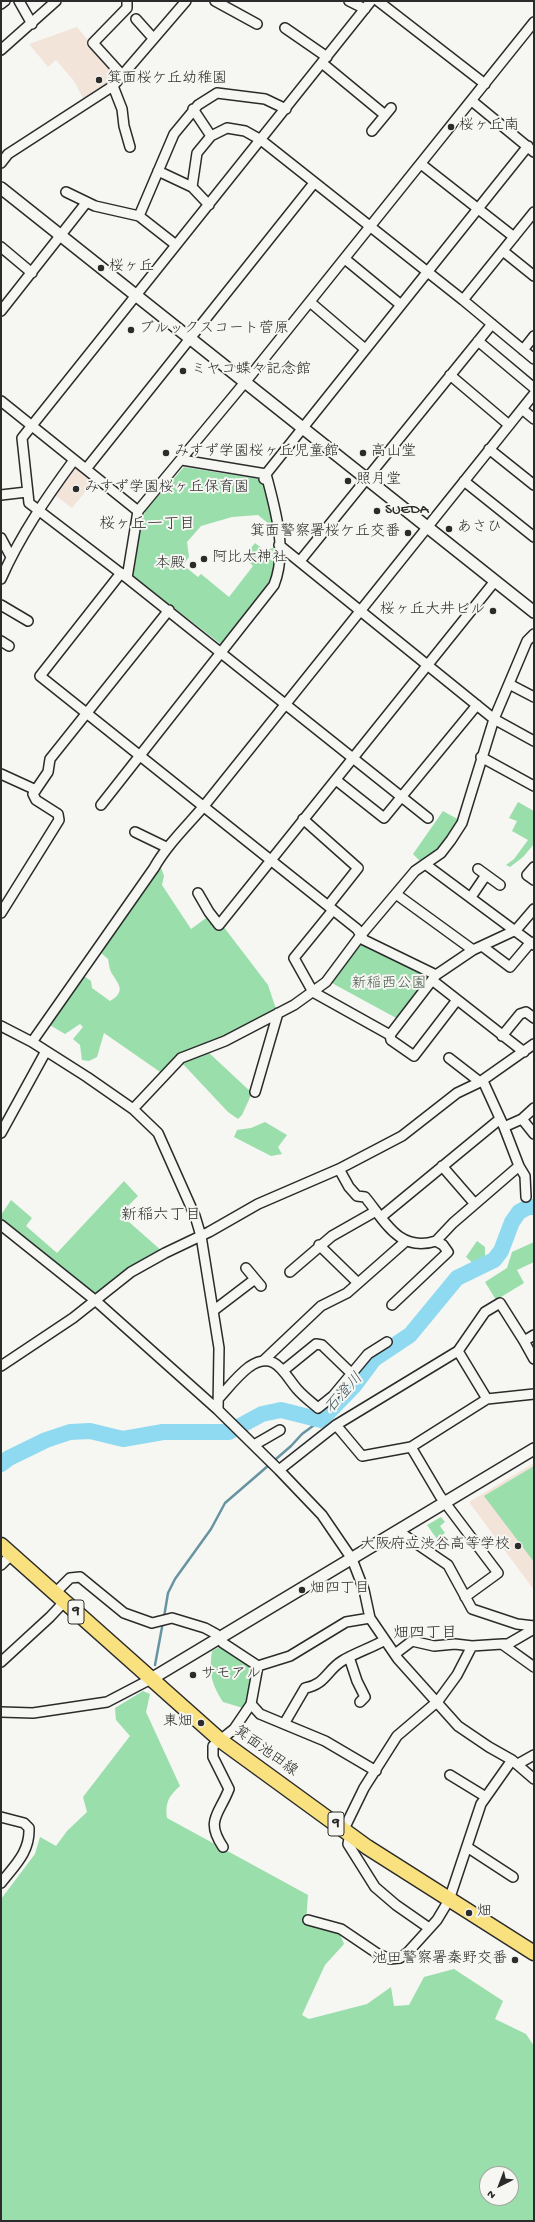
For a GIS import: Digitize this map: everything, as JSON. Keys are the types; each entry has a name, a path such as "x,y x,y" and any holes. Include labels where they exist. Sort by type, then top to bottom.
{"main road":[{"name":"箕面池田線","path":"1,1544 220,1740 347,1832 449,1900 534,1953"}],"street":[{"path":"1,4 5,1"},
{"path":"19,1 32,24"},
{"path":"1,50 32,24 56,1"},
{"path":"122,75 93,43 126,8 127,1"},
{"path":"1,163 8,154 113,86 186,1"},
{"path":"215,1 257,24"},
{"path":"349,1 365,9"},
{"path":"371,1 22,438 29,503 169,610 428,818"},
{"path":"378,1 485,84"},
{"path":"136,19 153,38"},
{"path":"524,1052 457,1000 434,978 364,940 358,929 40,676 124,575 138,511 246,383 534,22"},
{"path":"285,28 388,112 372,131"},
{"path":"113,86 122,109 124,126 130,146"},
{"path":"139,216 174,134 193,109 217,93 265,99 286,108"},
{"path":"264,477 301,427 478,209 531,149 472,101"},
{"path":"193,109 211,136"},
{"path":"192,187 197,154 211,136 227,128 245,131 261,140 314,184 464,300 534,359"},
{"path":"421,164 514,237"},
{"path":"158,171 192,187 209,205"},
{"path":"86,469 314,184"},
{"path":"1,188 534,612"},
{"path":"66,192 86,204 139,216 176,245"},
{"path":"1,311 86,204"},
{"path":"464,300 534,212"},
{"path":"1,247 32,273"},
{"path":"503,251 534,276"},
{"path":"345,259 401,305"},
{"path":"310,302 365,349"},
{"path":"300,561 365,478 492,324"},
{"path":"523,350 534,336"},
{"path":"478,341 534,388"},
{"path":"450,375 509,424"},
{"path":"32,1042 154,868 166,847 175,840 204,806 534,394"},
{"path":"1,401 138,511"},
{"path":"522,409 534,419"},
{"path":"489,449 534,485"},
{"path":"1,579 11,557 38,509 74,460"},
{"path":"182,460 264,477"},
{"path":"101,805 274,585 279,572 280,545 278,520 264,477"},
{"path":"464,481 534,537"},
{"path":"1,495 27,492"},
{"path":"1,538 11,557"},
{"path":"280,545 494,719 534,741"},
{"path":"198,893 209,912 219,924 495,581"},
{"path":"1,605 28,621"},
{"path":"1,913 59,820 58,814 36,800 33,794 48,772 50,759 169,610"},
{"path":"133,1109 181,1058 225,1041 314,992 326,982 361,935 415,871 441,853 452,840 462,823 481,757 494,719 527,641 534,634"},
{"path":"509,684 534,698"},
{"path":"336,780 384,818 476,705"},
{"path":"481,757 534,786"},
{"path":"1,774 36,790"},
{"path":"303,819 358,868 294,958 314,992 390,1035 391,1040 414,1056 457,1000"},
{"path":"135,832 166,847"},
{"path":"425,864 532,943 510,967 482,946"},
{"path":"534,866 527,875 534,880"},
{"path":"471,897 482,872 500,885"},
{"path":"396,894 473,950"},
{"path":"390,1035 434,978 473,950 516,930 534,909"},
{"path":"502,1036 520,1014 526,1012 534,1018"},
{"path":"255,1092 278,1013"},
{"path":"1,1026 32,1042 133,1109 158,1134 196,1216 201,1236 219,1348 218,1410"},
{"path":"1,1366 73,1318 96,1301 106,1290 131,1272 201,1236 258,1204 339,1169 402,1136 457,1093 481,1081 534,1044"},
{"path":"1,1133 5,1117 46,1051"},
{"path":"448,1058 481,1081 502,1123 519,1166 525,1176 526,1197"},
{"path":"290,1272 319,1245 379,1214 502,1123 522,1119 534,1108"},
{"path":"522,1119 534,1134"},
{"path":"442,1166 475,1204"},
{"path":"339,1169 349,1187 357,1196 364,1197 379,1214 390,1231 406,1241 425,1244 436,1241 475,1204 519,1166"},
{"path":"1,1225 96,1301 218,1410 277,1468 322,1515 352,1559 364,1590 370,1618 395,1654 435,1702 458,1726 489,1747 515,1762 534,1779"},
{"path":"219,1398 249,1367 263,1361 321,1306 347,1293 406,1241"},
{"path":"392,1305 448,1252 443,1245 436,1241"},
{"path":"319,1245 358,1283"},
{"path":"213,1311 258,1283 246,1268"},
{"path":"277,1468 336,1425 458,1351 485,1312 500,1303 534,1359"},
{"path":"524,1341 534,1335"},
{"path":"263,1361 276,1363 284,1370 297,1389 318,1408 333,1396 368,1354 387,1342"},
{"path":"284,1370 316,1344 322,1345 352,1373"},
{"path":"458,1351 488,1399"},
{"path":"336,1425 362,1456 412,1447 488,1399 534,1394"},
{"path":"254,1446 280,1430"},
{"path":"412,1447 445,1503 498,1573 465,1597"},
{"path":"1,1712 34,1713 107,1702 151,1679 220,1639 534,1449"},
{"path":"398,1531 448,1566 472,1609 534,1628"},
{"path":"1,1565 12,1554"},
{"path":"2,1658 50,1617 70,1578 80,1577 124,1613 152,1623 172,1618 205,1628 216,1634 223,1643 258,1666"},
{"path":"258,1666 290,1656 346,1622 370,1618"},
{"path":"395,1654 412,1642 434,1646 455,1644 472,1646 508,1644 534,1628"},
{"path":"284,1724 305,1688 312,1687 327,1678 340,1662 385,1640"},
{"path":"502,1644 534,1667"},
{"path":"429,1928 396,1905 375,1887 348,1844 347,1832 352,1810 397,1736 435,1702 457,1675 472,1646"},
{"path":"349,1657 356,1681 365,1696 360,1702"},
{"path":"223,1847 214,1834 214,1819 229,1789 213,1757 213,1746 234,1729 251,1704 258,1666"},
{"path":"251,1704 260,1714 325,1741 376,1771"},
{"path":"308,1920 341,1929 378,1954 390,1959 400,1958 408,1952 429,1928 449,1900 477,1814 486,1797 515,1762 534,1755"},
{"path":"450,1775 486,1797"},
{"path":"1,1816 24,1823 30,1828 30,1839 26,1852 1,1883"},
{"path":"467,1847 513,1877"}],"shaded area":[{"path":"77,27 118,76 106,86 84,100 74,81 56,60 48,67 29,44"},
{"path":"73,466 78,466 95,480 72,508 52,493"},
{"name":"大阪府立渋谷高等学校","path":"534,1463 534,1590 469,1502"}],"green space":[{"name":"阿比太神社","path":"184,467 259,479 265,484 274,528 258,515 232,517 201,526 187,542 189,557 183,565 198,577 201,574 229,597 253,566 244,557 255,543 265,551 275,547 274,576 222,645 130,574 145,511"},
{"path":"518,802 534,811 534,844 523,857 510,867 506,865 514,859 528,840 512,831 517,821 509,818"},
{"path":"443,811 461,821 451,837 423,864 413,854"},
{"path":"160,865 164,876 162,885 191,929 209,916 223,926 268,985 276,1009 224,1039 179,1056 163,1074 104,1033 97,1057 89,1061 82,1060 80,1045 73,1039 83,1027 80,1024 65,1034 48,1024 81,974 91,981 92,988 110,1001 118,994 120,987 110,970 108,959 100,952"},
{"name":"新稲西公園","path":"359,942 429,975 430,979 398,1019 330,982"},
{"path":"207,1051 252,1093 242,1115 238,1119 228,1112 182,1063"},
{"path":"265,1122 287,1135 278,1147 282,1154 271,1156 234,1137 237,1130 251,1128"},
{"path":"124,1181 138,1196 120,1214 163,1252 96,1298 1,1221 1,1215 11,1200 32,1218 26,1226 57,1253"},
{"path":"477,1241 485,1247 485,1259 475,1265 466,1257"},
{"path":"534,1242 534,1262 517,1270 524,1283 496,1300 485,1282 507,1268 512,1252"},
{"path":"534,1466 534,1562 484,1496"},
{"path":"441,1517 445,1522 440,1526 445,1533 437,1539 427,1525"},
{"path":"223,1645 255,1668 251,1697 243,1708 223,1702 213,1683 211,1672 212,1651"},
{"path":"143,1691 150,1694 146,1712 180,1786 173,1793 167,1803 167,1818 308,1895 306,1922 339,1932 344,1944 325,1965 302,2015 309,2019 367,2004 391,1987 394,2006 409,2005 424,1977 454,1969 503,2001 495,2019 526,2034 534,2046 534,2221 1,2221 1,1899 35,1854 40,1837 56,1846 67,1831 87,1812 83,1797 130,1736 116,1720 115,1708"}],"waterway":[{"name":"石澄川","path":"1,1464 9,1458 46,1440 70,1432 90,1431 123,1439 163,1432 229,1432 262,1414 281,1410 321,1420 354,1386 374,1359 410,1335 457,1278 494,1260 501,1251 512,1222 519,1212 528,1207 534,1207"},
{"path":"164,1617 168,1593 175,1579 211,1529 225,1503 291,1446 302,1434 321,1420"},
{"path":"155,1665 163,1622"}],"place":[{"name":"箕面桜ケ丘幼稚園","path":"99,80"},
{"name":"桜ヶ丘南","path":"451,127"},
{"name":"桜ヶ丘","path":"101,268"},
{"name":"ブルックスコート菅原","path":"131,330"},
{"name":"ミヤコ蝶々記念館","path":"183,371"},
{"name":"みすず学園桜ヶ丘児童館","path":"166,453"},
{"name":"高山堂","path":"363,453"},
{"name":"照月堂","path":"348,481"},
{"name":"みすず学園桜ヶ丘保育園","path":"76,489"},
{"name":"SUEDA","path":"377,511"},
{"name":"あさひ","path":"449,529"},
{"name":"箕面警察署桜ケ丘交番","path":"408,533"},
{"name":"阿比太神社","path":"204,559"},
{"name":"本殿","path":"193,565"},
{"name":"桜ヶ丘大井ビル","path":"493,611"},
{"name":"大阪府立渋谷高等学校","path":"518,1546"},
{"name":"畑四丁目","path":"302,1590"},
{"name":"サモアル","path":"193,1675"},
{"name":"東畑","path":"201,1723"},
{"name":"畑","path":"469,1913"},
{"name":"池田警察署秦野交番","path":"515,1960"}],"district":[{"name":"桜ヶ丘一丁目","path":"147,526"},
{"name":"新稲六丁目","path":"161,1217"},
{"name":"畑四丁目","path":"425,1635"}]}
